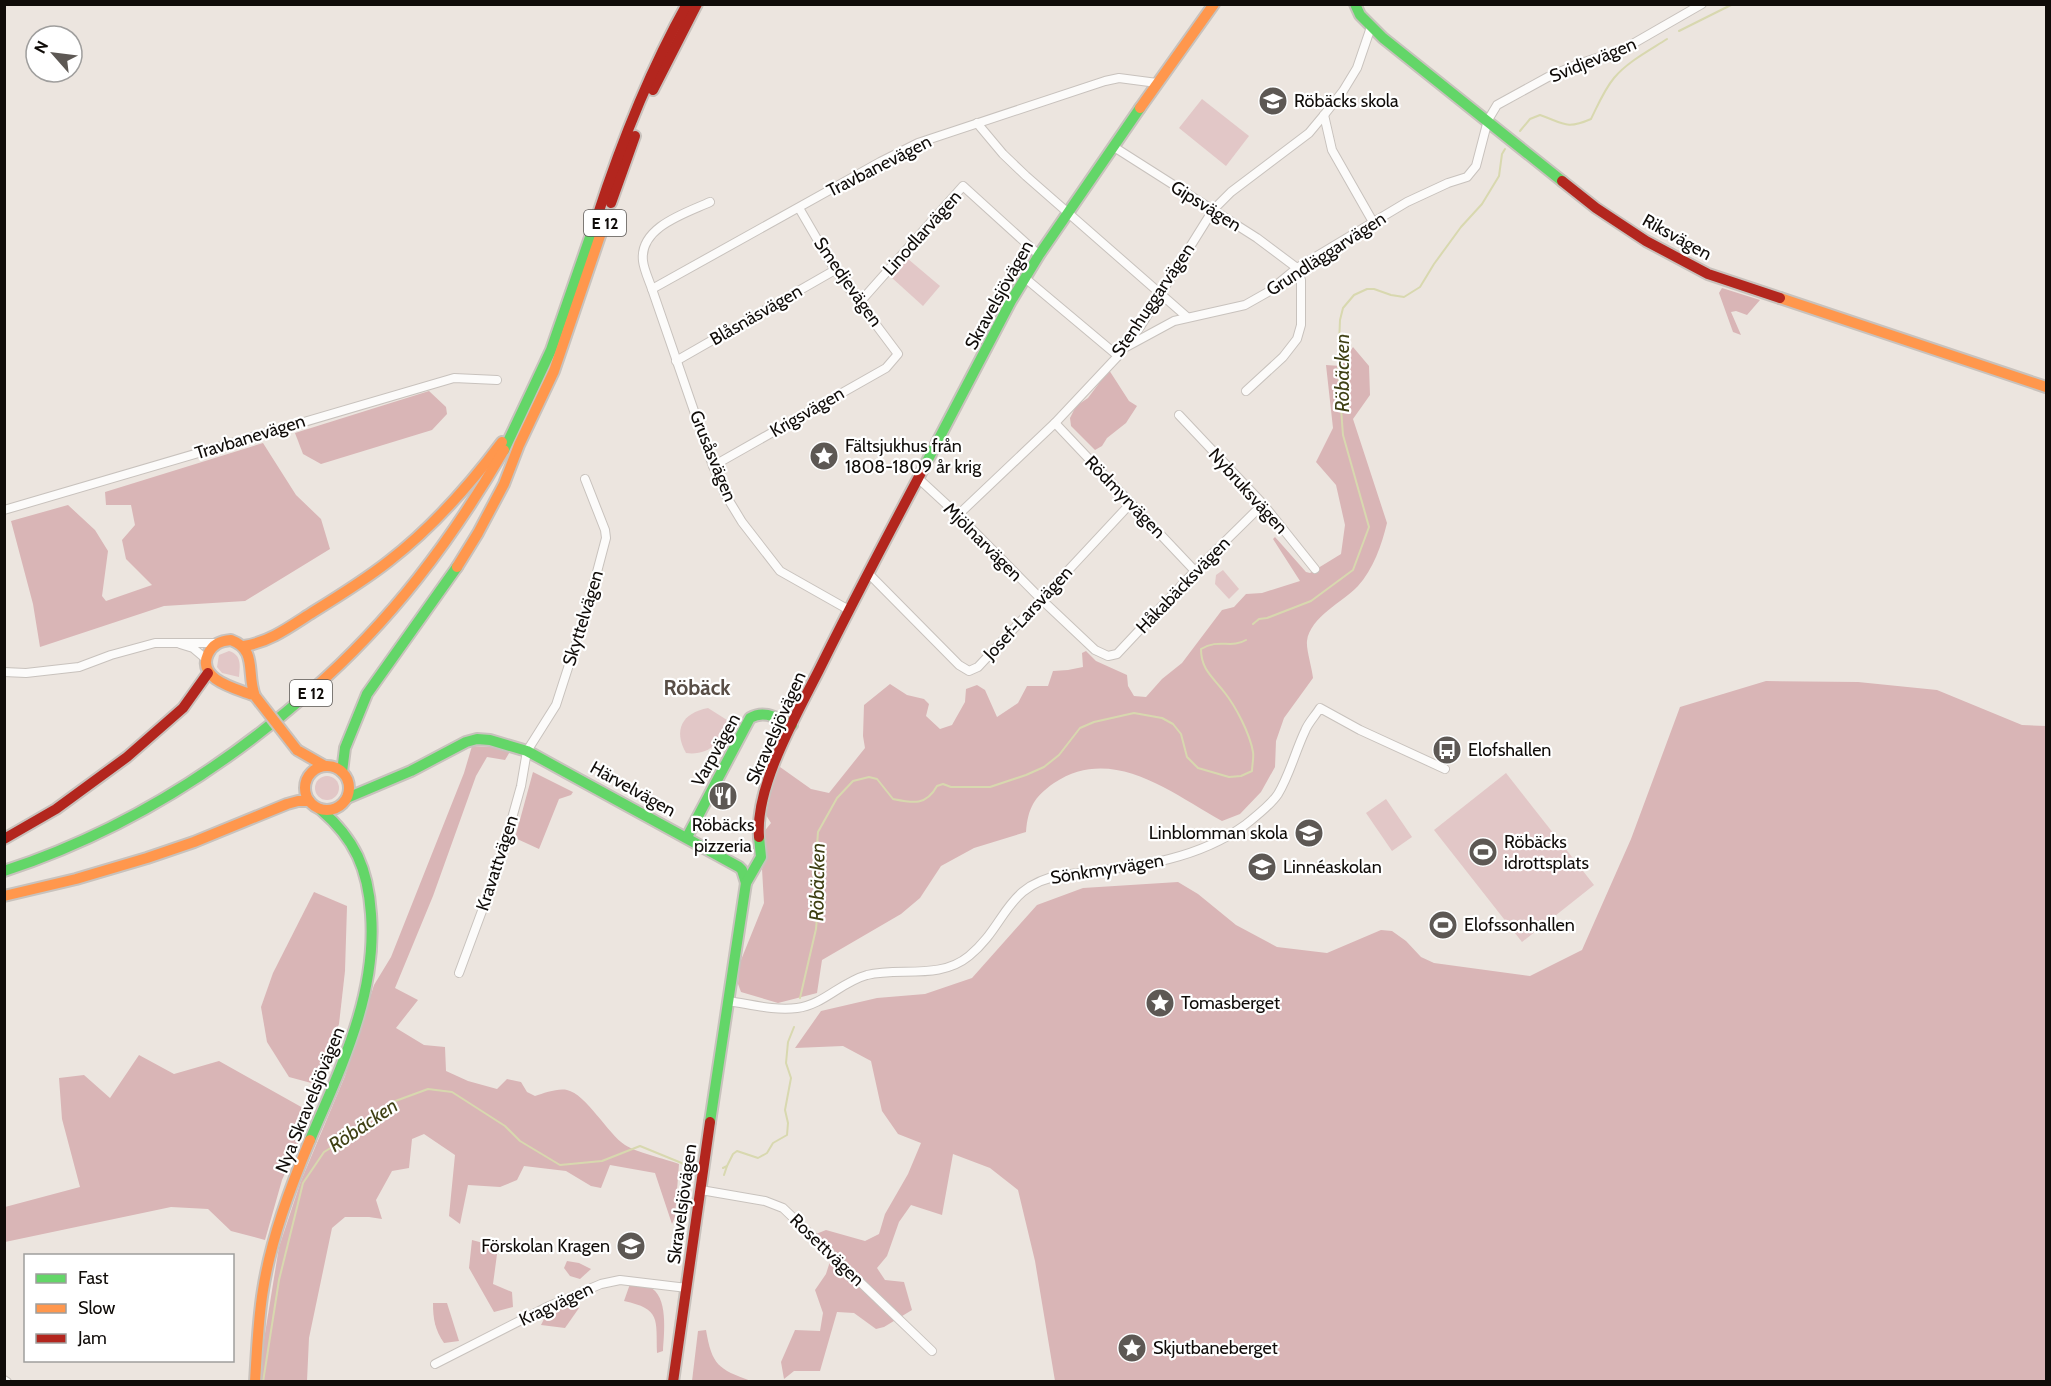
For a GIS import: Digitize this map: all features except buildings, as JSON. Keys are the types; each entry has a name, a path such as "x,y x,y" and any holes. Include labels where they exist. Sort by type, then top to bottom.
{"main road":[{"name":"E 12","path":"4,872 98,833 149,807 219,764 302,702 362,644 431,565 464,520 489,480 542,374 627,130 659,54 687,4"},
{"name":"E 12","path":"4,879 54,860 144,819 224,770 306,707 368,649 417,594 468,525 519,445 554,371 591,269 623,167 650,95 698,4"},
{"name":"Skravelsjövägen","path":"673,1382 746,883 761,857 758,822 768,780 849,610 1025,278 1157,83 1214,4"},
{"name":"Riksvägen","path":"1355,4 1371,27 1383,38 1596,208 1646,241 1708,274 2046,387"},
{"path":"255,696 218,682 208,672 206,660 211,648 218,643 231,640 243,646 254,645 269,639 363,581 431,526 482,468 524,411"},
{"path":"344,802 349,790 345,776 345,748 367,694 425,614 472,542 504,484 519,445"},
{"path":"243,646 250,658 250,681 255,696 297,750 303,761 307,778"},
{"path":"4,839 56,809 127,757 183,708 208,672"},
{"name":"Varpvägen","path":"687,837 750,718 757,713 765,712 792,726"},
{"name":"Härvelvägen","path":"376,784 392,780 413,770 466,741 492,740 528,751 687,837 739,867 746,883"},
{"path":"297,750 325,766 336,768 345,776 363,784 376,784"},
{"path":"325,766 313,771 307,778 304,788 309,801 321,810 332,810 376,784"},
{"path":"4,896 60,884 132,863 193,842 287,804 309,801"},
{"name":"Nya Skravelsjövägen","path":"255,1382 264,1289 274,1245 294,1182 357,1027 370,978 372,912 363,867 342,822 344,802"},
{"name":"Nya Skravelsjövägen","path":"321,810 336,821 347,834"}],"street":[{"name":"Svidjevägen","path":"1488,120 1497,105 1548,77 1578,64 1622,50 1702,4"},
{"name":"Stenhuggarvägen","path":"958,515 1055,423 1126,347 1213,210 1231,192 1309,133 1343,91 1357,68 1371,27"},
{"name":"Travbanevägen","path":"652,289 918,143 1105,81 1119,78 1157,83"},
{"path":"1324,115 1332,150 1373,222"},
{"name":"Grundläggarvägen","path":"1126,347 1158,328 1187,317 1245,305 1268,292 1297,268 1407,202 1467,177 1476,166 1488,120"},
{"path":"977,123 1003,154 1187,317"},
{"name":"Gipsvägen","path":"1113,147 1257,238 1297,268"},
{"name":"Linodlarvägen","path":"860,302 963,186 1039,255"},
{"name":"Grusåsvägen","path":"710,202 661,225 647,241 642,260 676,361 713,466 725,494 742,522 780,571 849,610"},
{"name":"Smedjevägen","path":"798,208 835,270 898,354"},
{"path":"1246,391 1283,357 1297,339 1301,325 1301,280 1297,268"},
{"name":"Blåsnäsvägen","path":"676,361 835,270"},
{"path":"1025,278 1118,356"},
{"name":"Krigsvägen","path":"713,466 886,368 898,354"},
{"name":"Travbanevägen","path":"4,510 454,378 497,380"},
{"name":"Nybruksvägen","path":"1179,415 1263,504 1315,568"},
{"name":"Rödmyrvägen","path":"1055,423 1195,571"},
{"name":"Skyttelvägen","path":"528,751 556,705 588,606 606,538 585,479"},
{"name":"Mjölnarvägen","path":"919,479 1042,600 1101,653"},
{"name":"Josef-Larsvägen","path":"869,574 959,665 969,671 978,667 1131,503"},
{"name":"Håkabäcksvägen","path":"1101,653 1113,656 1117,654 1195,571 1263,504"},
{"path":"172,642 193,648 206,660"},
{"path":"4,672 26,673 70,668 146,644 218,643"},
{"name":"Sönkmyrvägen","path":"728,1001 788,1009 805,1007 863,976 935,971 954,965 981,945 1012,901 1035,882 1063,874 1150,864 1207,847 1235,832 1277,796 1294,761 1305,729 1320,708 1360,730 1444,769"},
{"name":"Kravattvägen","path":"459,973 499,865 521,786 528,751"},
{"name":"Rosettvägen","path":"701,1190 765,1201 783,1208 932,1351"},
{"name":"Kragvägen","path":"435,1364 549,1306 601,1284 620,1280 687,1288"}],"shaded area":[{"path":"1202,99 1249,136 1226,166 1179,128"},
{"path":"908,259 940,286 923,306 891,277"},
{"path":"1722,288 1760,300 1747,315 1736,311 1731,312 1741,335 1733,332 1719,293"},
{"path":"1353,347 1369,366 1370,395 1353,419 1387,523 1376,556 1363,580 1352,592 1320,617 1309,632 1307,644 1313,678 1284,718 1276,741 1275,767 1261,792 1240,814 1222,821 1162,786 1141,777 1120,771 1098,769 1076,772 1054,783 1041,793 1030,810 1026,832 974,848 941,866 920,898 901,914 822,960 817,993 778,1003 741,992 738,984 739,965 764,903 762,869 766,858 763,833 771,823 764,812 770,783 780,767 811,789 829,793 865,748 864,705 890,684 907,695 924,699 929,704 926,716 940,729 952,725 965,702 966,689 977,685 985,690 997,717 1018,703 1027,686 1048,686 1053,671 1083,667 1082,653 1086,651 1096,661 1127,675 1128,686 1134,696 1146,697 1162,679 1182,663 1222,610 1234,607 1246,594 1262,593 1300,581 1273,539 1275,537 1306,572 1310,573 1341,554 1345,525 1336,485 1316,462 1333,428 1326,365 1340,366"},
{"path":"1109,370 1129,401 1137,406 1126,423 1095,450 1071,426 1070,418 1076,406 1088,398"},
{"path":"429,391 446,407 447,414 432,430 321,464 303,454 295,433"},
{"path":"263,443 296,495 321,519 330,549 245,601 164,606 40,647 33,604 11,521 68,505 95,530 108,551 102,596 106,601 152,585 126,559 122,540 135,525 131,505 106,505 105,492"},
{"path":"1223,570 1239,589 1229,599 1215,584 1216,575"},
{"path":"229,651 238,658 239,677 222,673 217,667 219,655"},
{"path":"1766,681 1858,682 1937,690 2022,725 2046,726 2046,1381 1055,1381 1035,1261 1018,1190 990,1168 953,1154 942,1215 911,1205 899,1222 887,1256 877,1268 885,1280 904,1282 912,1310 884,1327 876,1329 854,1313 837,1312 820,1371 794,1371 784,1379 781,1362 795,1330 820,1331 823,1313 815,1290 826,1274 833,1252 816,1234 826,1230 865,1241 879,1234 885,1214 908,1174 921,1143 898,1134 882,1111 871,1061 843,1046 795,1048 821,1011 877,998 925,994 972,978 1037,905 1083,888 1178,882 1198,894 1236,925 1277,947 1327,953 1381,930 1392,931 1406,941 1421,957 1434,963 1530,976 1582,950 1631,839 1680,707"},
{"path":"708,708 727,720 722,735 719,741 708,750 686,753 680,737 682,724 692,714"},
{"path":"472,746 512,748 505,760 487,757 476,776 433,896 395,988 418,1000 396,1028 424,1045 445,1047 446,1071 468,1081 497,1089 507,1079 521,1082 527,1092 535,1096 559,1090 574,1093 625,1145 679,1164 675,1217 672,1224 655,1173 610,1165 601,1188 591,1186 566,1171 524,1166 517,1180 500,1187 468,1185 460,1224 449,1216 455,1155 424,1134 412,1139 409,1168 392,1171 376,1200 382,1219 345,1217 332,1228 309,1338 307,1381 262,1382 262,1352 279,1247 301,1181 345,1076 374,985 391,957 464,773"},
{"path":"533,772 573,792 559,799 539,849 515,838"},
{"path":"1506,773 1594,885 1522,942 1434,830"},
{"path":"327,776 335,780 339,788 335,796 327,800 319,796 315,788 319,780"},
{"path":"1386,799 1412,837 1392,851 1366,813"},
{"path":"314,892 347,906 345,971 339,1024 315,1084 289,1077 267,1042 261,1007 273,973"},
{"path":"139,1055 174,1074 219,1061 312,1113 282,1180 265,1240 231,1231 208,1209 171,1207 5,1242 5,1207 80,1187 62,1119 59,1078 84,1075 110,1098"},
{"path":"472,1240 498,1247 493,1284 512,1292 513,1307 494,1312 469,1268"},
{"path":"567,1261 579,1263 591,1269 580,1279 570,1276 564,1268"},
{"path":"630,1284 649,1287 660,1298 664,1316 663,1351 657,1353 654,1317 645,1308 624,1301"},
{"path":"573,1302 579,1308 565,1328 541,1325 544,1319"},
{"path":"433,1303 447,1303 459,1341 444,1343 435,1324"},
{"path":"706,1330 711,1351 718,1364 731,1373 751,1381 692,1381 698,1331"}],"waterway":[{"name":"Röbäcken","path":"1679,31 1733,4"},
{"name":"Röbäcken","path":"1520,131 1530,119 1540,115 1570,125 1591,119 1601,98 1619,72 1667,39"},
{"name":"Röbäcken","path":"1253,624 1259,619 1311,601 1353,570 1369,527 1343,435 1338,369 1340,320 1343,308 1354,295 1367,289 1404,297 1420,287 1461,227 1482,204 1499,176 1502,154 1505,149"},
{"name":"Röbäcken","path":"800,998 816,929 818,832 837,798 853,781 869,777 877,779 893,799 913,802 924,800 937,786 943,784 951,787 990,787 1044,767 1059,755 1080,728 1094,722 1134,713 1162,718 1173,724 1181,734 1187,757 1198,768 1229,777 1241,776 1252,771 1253,754 1246,729 1234,706 1205,668 1201,649 1214,644 1235,644 1246,640"},
{"name":"Röbäcken","path":"723,1168 727,1166 737,1151 758,1158 767,1153 773,1143 787,1135 788,1123 785,1110 791,1078 786,1063 788,1042 794,1027"},
{"name":"Röbäcken","path":"263,1382 279,1280 303,1183 324,1152 357,1132 390,1103 428,1089 452,1092 505,1126 520,1141 560,1165 602,1161 640,1146 684,1164"},
{"name":"Röbäcken","path":"724,1175 727,1166"}],"traffic: fast":[{"path":"1355,4 1360,15 1383,38 1562,181"},
{"path":"923,469 1011,301 1039,255 1140,108"},
{"path":"504,450 551,350 597,217"},
{"path":"342,772 345,748 367,694 457,567"},
{"path":"4,871 88,838 167,796 242,746 312,690"},
{"path":"687,837 750,718 761,714 792,725"},
{"path":"347,798 411,771 466,742 477,739 490,740 527,751 739,867 746,883"},
{"path":"310,1140 345,1058 363,1002 371,944 371,914 363,869 343,832 321,810"},
{"path":"710,1122 746,883 761,857 759,837"}],"traffic: slow":[{"path":"1140,108 1214,4"},
{"path":"457,567 504,484 519,445 554,371 603,227"},
{"path":"1780,298 2046,387"},
{"path":"244,646 263,641 288,628 352,588 389,561 450,505 502,442"},
{"path":"312,690 368,636 418,578 463,516 504,450"},
{"path":"231,640 239,644 248,656 255,696 221,682 208,671 206,663 212,648 223,641 231,640"},
{"path":"255,696 297,750"},
{"path":"297,750 325,766"},
{"path":"327,766 336,767 343,772 348,779 349,788 348,797 343,804 336,809 327,810 318,809 311,804 306,797 305,788 306,779 311,772 318,767 327,766"},
{"path":"4,896 76,879 147,858 194,842 287,804 309,801"},
{"path":"255,1382 260,1313 266,1271 282,1214 310,1140"}],"traffic: jam":[{"path":"597,217 637,108 660,56 687,4"},
{"path":"653,90 697,4"},
{"path":"611,203 635,136"},
{"path":"1562,181 1596,208 1646,241 1708,274 1780,298"},
{"path":"759,837 764,795 779,750 923,469"},
{"path":"4,839 56,809 127,757 183,708 208,673"},
{"path":"673,1382 710,1122"}],"place":[{"name":"Röbäcks skola","path":"1273,101"},
{"name":"Fältsjukhus från 1808-1809 år krig","path":"824,456"},
{"name":"Elofshallen","path":"1447,750"},
{"name":"Röbäcks pizzeria","path":"723,796"},
{"name":"Linblomman skola","path":"1309,833"},
{"name":"Röbäcks idrottsplats","path":"1483,852"},
{"name":"Linnéaskolan","path":"1262,867"},
{"name":"Elofssonhallen","path":"1443,925"},
{"name":"Tomasberget","path":"1160,1003"},
{"name":"Förskolan Kragen","path":"631,1246"},
{"name":"Skjutbaneberget","path":"1132,1348"}],"district":[{"name":"Röbäck","path":"697,687"}]}
